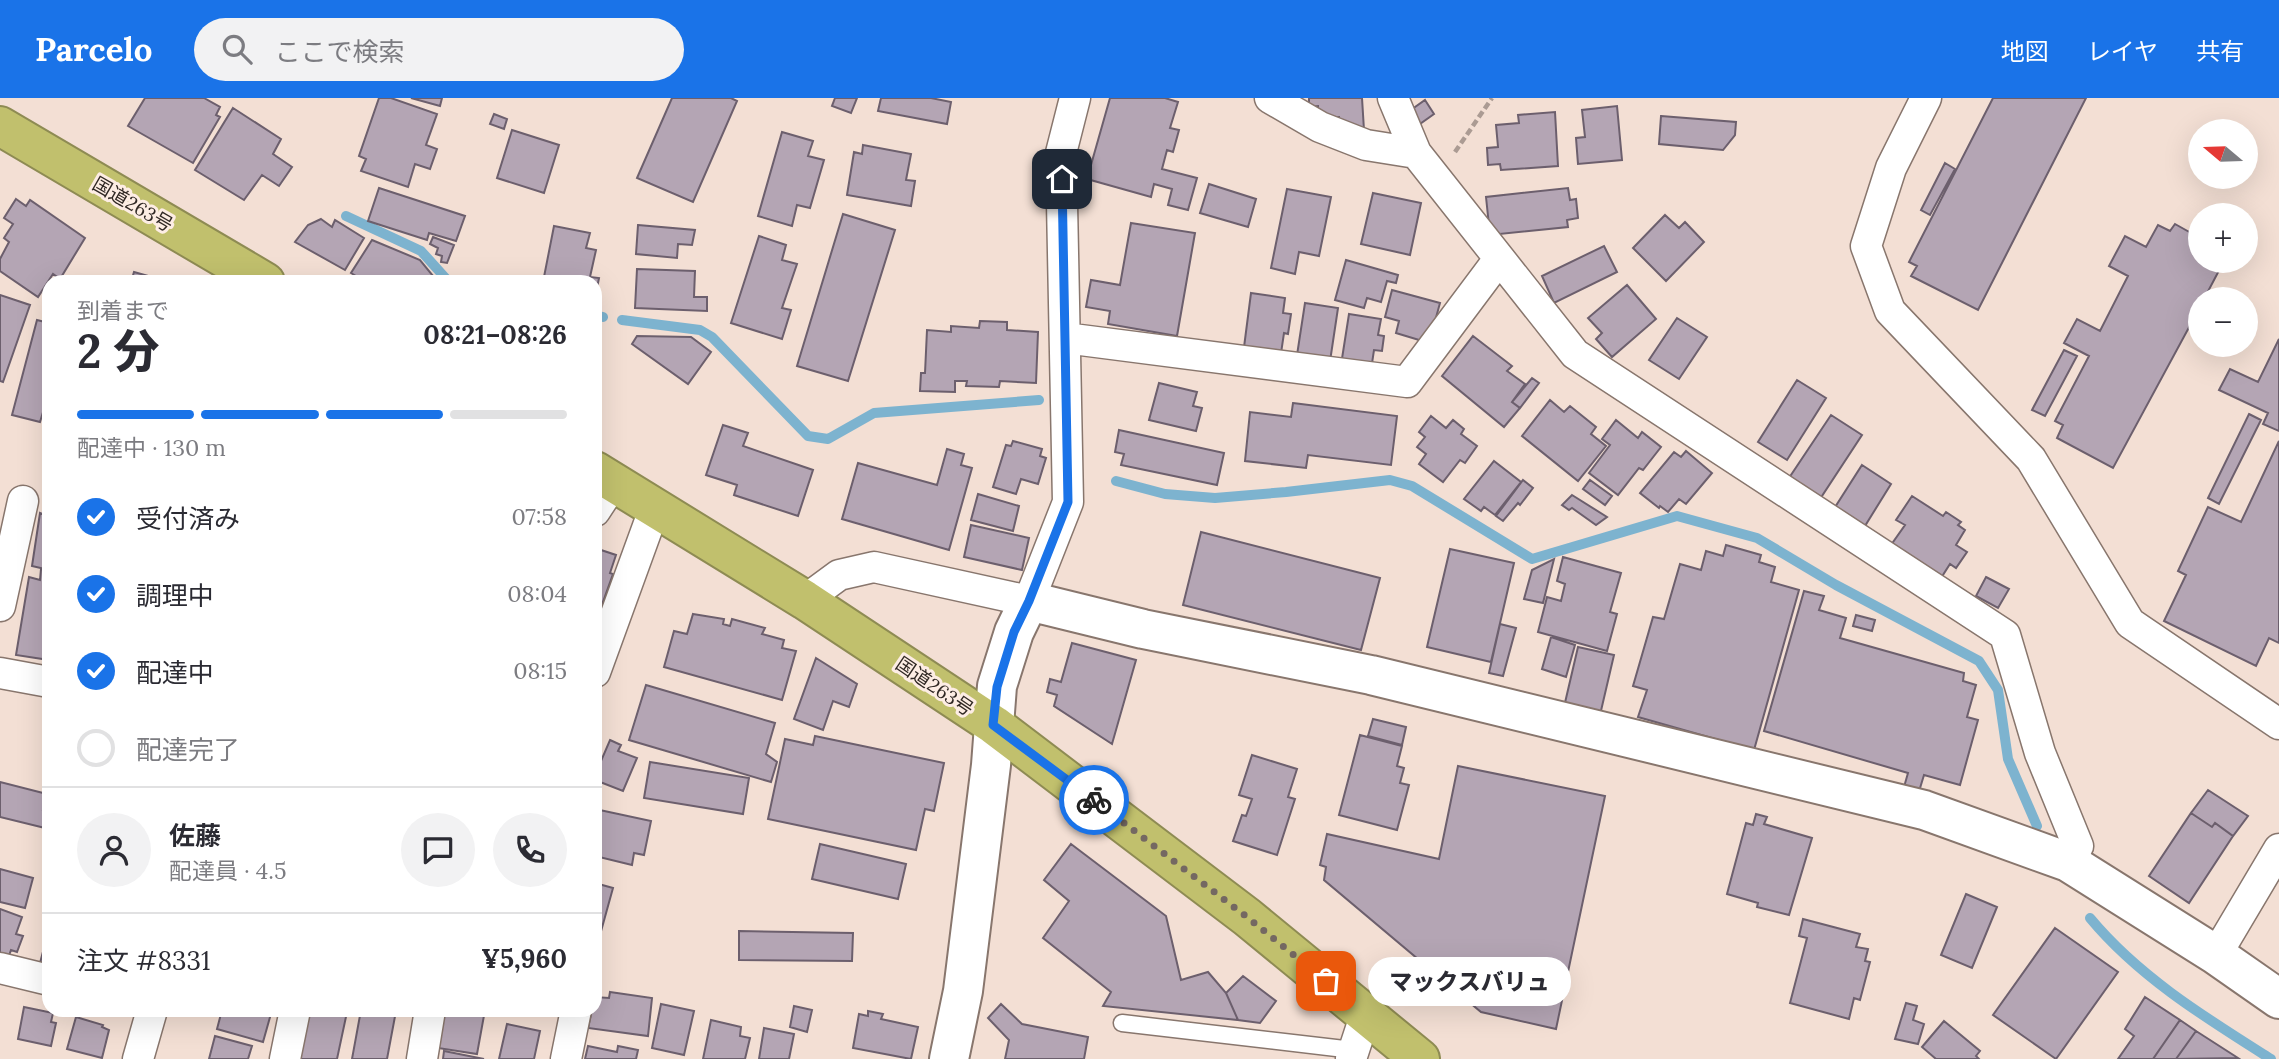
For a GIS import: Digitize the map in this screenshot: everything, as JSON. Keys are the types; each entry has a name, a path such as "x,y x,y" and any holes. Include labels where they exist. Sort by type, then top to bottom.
{"highway":[{"name":"国道263号","path":"0,126 253,275"},
{"name":"国道263号","path":"602,488 655,507 805,600 993,725 1247,917 1420,1059"}],"street":[{"path":"949,1059 963,991 991,765 997,687 1014,632 1068,502 1061,153 1075,98"},
{"path":"1270,98 1321,127 1366,145 1416,153"},
{"path":"1393,98 1416,153 1575,354 2005,635 2040,752 2078,846 2068,862"},
{"path":"1926,98 1891,168 1866,246 1890,312 2031,459 2130,623 2279,724"},
{"path":"1065,338 1406,383 1499,259"},
{"path":"0,606 23,501"},
{"path":"602,653 655,507"},
{"path":"805,600 839,575 874,566 1143,629 1371,676 1924,810 2068,862 2216,955 2279,999"},
{"path":"0,673 42,681"},
{"path":"2216,955 2279,849"},
{"path":"0,968 42,978"},
{"path":"1352,1054 1366,1013"},
{"path":"138,1059 150,1017"},
{"path":"285,1059 294,1017"},
{"path":"422,1059 429,1017"},
{"path":"566,1059 575,1017"}],"lane":[{"path":"1122,1023 1352,1054"}],"path":[{"path":"1436,180 1492,98"}],"building":[{"path":"145,98 204,98 220,107 216,115 220,117 193,163 128,126"},
{"path":"379,98 391,98 437,114 426,145 437,149 430,169 415,164 408,187 361,171 366,159 359,156"},
{"path":"411,98 442,98 440,106"},
{"path":"672,98 731,98 737,101 693,202 637,178"},
{"path":"835,98 857,98 851,113 832,106"},
{"path":"881,98 931,98 951,102 947,124 878,111"},
{"path":"1110,98 1165,98 1178,102 1170,128 1179,130 1173,152 1167,150 1162,169 1197,178 1188,210 1168,205 1172,189 1154,184 1151,197 1087,179"},
{"path":"1309,98 1362,98 1364,130 1340,131 1339,117 1318,119 1318,106 1309,107"},
{"path":"1993,98 2086,98 1978,310 1911,276 1917,266 1909,262"},
{"path":"1425,100 1434,114 1417,126 1408,112"},
{"path":"1617,106 1622,160 1578,164 1576,138 1585,137 1582,110"},
{"path":"233,108 281,139 273,154 292,167 279,186 262,175 244,200 195,170"},
{"path":"1555,112 1558,166 1501,170 1500,164 1488,165 1487,148 1498,147 1496,125 1519,123 1518,115"},
{"path":"494,114 507,119 504,129 490,124"},
{"path":"1661,116 1736,122 1735,135 1723,150 1659,144"},
{"path":"512,130 559,145 544,193 497,178"},
{"path":"782,132 813,141 808,156 824,160 810,208 797,205 792,226 758,216"},
{"path":"863,145 911,154 906,180 915,181 911,206 847,195 854,152 862,154"},
{"path":"1945,163 1955,169 1930,215 1921,210"},
{"path":"1209,184 1256,199 1248,227 1200,213"},
{"path":"379,188 465,216 456,241 429,233 427,240 368,221"},
{"path":"1568,188 1570,200 1576,199 1578,218 1567,220 1568,227 1490,235 1486,197"},
{"path":"1287,189 1331,197 1319,256 1299,252 1295,274 1271,268"},
{"path":"1373,193 1421,203 1410,255 1361,244"},
{"path":"16,199 26,206 30,200 85,238 62,275 42,275 42,291 38,297 0,271 0,259 9,242 4,238 13,224 4,218"},
{"path":"843,214 895,230 848,381 797,366"},
{"path":"1665,215 1679,228 1685,222 1704,242 1666,281 1633,248"},
{"path":"321,219 332,227 335,220 364,238 345,270 295,242 308,225"},
{"path":"1131,223 1195,233 1177,336 1108,324 1110,311 1086,307 1091,280 1120,285"},
{"path":"2175,224 2188,231 2188,273 2218,273 2210,287 2188,287 2188,329 2113,468 2057,438 2063,425 2055,421 2089,356 2064,343 2077,319 2100,331 2128,276 2109,266 2125,236 2146,247 2158,225 2170,231"},
{"path":"638,225 695,230 692,245 678,244 677,258 636,254"},
{"path":"554,226 590,233 586,248 596,250 590,275 544,275"},
{"path":"759,236 786,245 782,260 797,264 782,308 791,310 782,339 731,323"},
{"path":"433,237 454,245 447,263 441,262 442,256 436,254 438,248 430,244"},
{"path":"372,240 420,260 432,275 354,275 351,273"},
{"path":"1604,246 1617,272 1554,303 1542,276"},
{"path":"1346,260 1398,275 1396,283 1387,281 1381,302 1367,298 1364,308 1335,300"},
{"path":"637,269 695,271 694,297 707,297 707,311 635,308"},
{"path":"1627,285 1656,319 1612,357 1596,339 1602,333 1588,318"},
{"path":"1392,290 1440,303 1429,343 1396,333 1399,321 1385,317"},
{"path":"1251,293 1285,298 1283,313 1291,314 1288,334 1284,333 1280,360 1243,355"},
{"path":"0,295 30,305 3,382 0,381"},
{"path":"1305,303 1338,308 1329,368 1297,355"},
{"path":"1349,314 1381,319 1378,335 1384,336 1382,351 1374,350 1371,370 1341,365"},
{"path":"1677,318 1707,337 1679,379 1649,360"},
{"path":"37,320 42,321 40,422 12,415"},
{"path":"980,321 1007,322 1007,330 1038,332 1036,383 1000,381 999,387 966,386 967,381 955,381 955,392 920,391 921,373 925,373 927,330 951,332 951,326 979,328"},
{"path":"637,336 691,337 711,352 688,384 632,344"},
{"path":"1473,336 1512,366 1507,371 1525,384 1512,402 1520,408 1504,427 1442,376"},
{"path":"2279,339 2279,431 2263,424 2268,413 2219,390 2230,369 2258,382"},
{"path":"2064,350 2077,356 2045,416 2032,410"},
{"path":"1532,378 1539,383 1520,408 1512,402"},
{"path":"1797,380 1826,398 1787,460 1758,442"},
{"path":"1159,383 1197,392 1193,406 1202,408 1196,431 1149,420"},
{"path":"1550,400 1564,412 1570,406 1596,427 1591,434 1606,446 1578,481 1522,436"},
{"path":"1293,403 1397,416 1391,465 1308,455 1306,468 1245,461 1250,412 1291,417"},
{"path":"2249,414 2261,420 2219,504 2208,498"},
{"path":"1831,415 1862,435 1818,502 1787,481"},
{"path":"1431,416 1446,428 1453,420 1464,429 1461,434 1477,446 1465,463 1460,460 1443,482 1419,464 1426,454 1417,447 1425,437 1419,432"},
{"path":"1616,420 1638,438 1642,432 1661,447 1643,470 1639,468 1618,495 1589,473 1610,445 1602,439"},
{"path":"723,425 748,433 743,446 813,470 798,516 734,495 737,485 706,475"},
{"path":"1119,430 1224,453 1217,485 1121,465 1124,454 1115,452"},
{"path":"1013,441 1042,449 1040,456 1046,458 1038,484 1021,479 1016,494 993,487 1006,445 1011,446"},
{"path":"2279,441 2279,643 2269,638 2256,666 2164,621 2186,575 2178,571 2208,507 2241,522"},
{"path":"947,449 964,454 961,465 972,468 949,550 842,519 858,463 937,485"},
{"path":"1686,451 1712,473 1686,504 1679,499 1668,512 1640,493 1674,452 1681,457"},
{"path":"1494,461 1521,482 1495,515 1484,507 1481,511 1464,499"},
{"path":"1862,465 1891,484 1860,534 1830,515"},
{"path":"1523,480 1533,488 1503,521 1496,516"},
{"path":"1590,480 1612,496 1605,505 1583,489"},
{"path":"978,494 1019,506 1013,531 971,520"},
{"path":"1572,495 1607,517 1596,525 1572,508 1569,510 1562,505"},
{"path":"1912,496 1943,516 1946,512 1961,522 1958,525 1965,530 1956,545 1967,552 1956,568 1950,564 1941,578 1891,545 1905,525 1896,520"},
{"path":"40,513 42,568 32,566"},
{"path":"971,525 1029,538 1022,570 964,557"},
{"path":"1201,532 1380,578 1361,650 1183,605"},
{"path":"1726,545 1761,555 1759,562 1775,567 1771,582 1799,590 1754,750 1638,717 1647,690 1633,686 1653,617 1664,619 1680,564 1701,570 1706,551 1723,556"},
{"path":"1450,549 1514,563 1491,662 1427,647"},
{"path":"602,550 616,555 610,573 613,574 602,605"},
{"path":"1563,557 1621,573 1610,612 1617,614 1607,651 1538,632 1547,597 1561,601 1565,584 1557,581"},
{"path":"1554,559 1543,603 1524,599 1532,570"},
{"path":"41,569 42,659 16,655 29,577 40,580"},
{"path":"1986,577 2009,589 1998,608 1976,596"},
{"path":"1804,591 1824,596 1819,610 1846,618 1840,638 1964,673 1963,681 1976,685 1967,717 1978,720 1960,785 1924,775 1917,798 1902,794 1908,773 1764,731"},
{"path":"693,614 724,619 723,624 730,626 732,619 765,628 762,634 784,640 782,648 796,651 782,700 664,667 674,631 687,634"},
{"path":"1856,615 1875,620 1872,631 1853,626"},
{"path":"1500,624 1516,628 1503,676 1489,673"},
{"path":"1551,637 1575,645 1566,677 1542,669"},
{"path":"1072,643 1136,660 1112,744 1054,706 1057,695 1047,692 1050,679 1061,682"},
{"path":"1578,647 1614,655 1600,715 1564,707"},
{"path":"816,658 857,684 849,707 833,701 823,730 794,719"},
{"path":"646,685 775,723 766,754 777,762 771,782 629,740"},
{"path":"1373,719 1406,727 1402,745 1368,736"},
{"path":"1360,735 1402,746 1397,766 1404,768 1400,783 1409,785 1397,830 1339,815"},
{"path":"815,736 944,763 934,811 925,809 916,850 768,819 785,739 813,745"},
{"path":"610,740 621,745 618,751 637,758 623,791 602,783 602,759"},
{"path":"1252,755 1297,769 1288,797 1295,799 1277,855 1233,841 1242,815 1246,816 1252,799 1239,795"},
{"path":"650,762 749,778 743,814 644,798"},
{"path":"1458,766 1605,796 1556,1029 1481,1012 1324,880 1326,867 1320,865 1327,834 1439,859"},
{"path":"0,782 42,793 42,827 0,817"},
{"path":"2208,790 2248,816 2233,836 2215,823 2212,827 2191,813"},
{"path":"602,810 651,821 644,855 634,853 632,865 602,858"},
{"path":"2191,813 2212,827 2215,823 2233,836 2189,903 2149,876"},
{"path":"1756,814 1767,817 1764,824 1812,838 1789,915 1757,907 1758,903 1727,894 1746,823 1753,825"},
{"path":"820,844 906,864 898,899 812,879"},
{"path":"1071,844 1166,916 1181,980 1208,972 1226,993 1238,1020 1103,1006 1111,992 1043,938 1069,901 1044,880"},
{"path":"0,869 33,878 25,908 0,902"},
{"path":"602,885 613,888 602,928"},
{"path":"1966,894 1997,907 1972,968 1941,955"},
{"path":"0,909 22,917 16,934 23,936 17,952 11,950 6,964 0,961"},
{"path":"1803,919 1860,934 1856,947 1868,949 1865,961 1870,962 1860,1000 1854,998 1849,1019 1790,1003 1807,938 1799,936"},
{"path":"2055,928 2118,972 2056,1059 1993,1015"},
{"path":"739,931 853,933 852,961 739,960"},
{"path":"1243,976 1276,1001 1260,1023 1238,1020 1226,993"},
{"path":"610,992 652,998 648,1036 588,1028 590,1017 602,1017 602,998 609,998"},
{"path":"2145,997 2180,1020 2153,1059 2118,1059 2134,1036 2125,1029"},
{"path":"1906,1003 1917,1006 1913,1020 1924,1024 1918,1044 1895,1039"},
{"path":"661,1004 694,1011 684,1055 652,1048"},
{"path":"1001,1004 1022,1024 1088,1037 1084,1059 1005,1059 1009,1040 988,1018"},
{"path":"794,1006 812,1010 807,1032 790,1027"},
{"path":"24,1007 42,1011 42,1017 52,1017 51,1022 56,1023 51,1046 18,1039"},
{"path":"868,1011 883,1014 881,1019 918,1027 911,1059 853,1048 859,1014 868,1016"},
{"path":"76,1017 103,1025 102,1027 109,1030 102,1058 67,1049"},
{"path":"220,1017 270,1017 263,1042 217,1029"},
{"path":"307,1017 346,1017 337,1059 298,1059"},
{"path":"360,1017 395,1017 387,1059 352,1059"},
{"path":"441,1017 484,1017 477,1054 438,1048"},
{"path":"711,1020 741,1027 740,1036 750,1038 745,1059 703,1059"},
{"path":"2180,1020 2196,1031 2176,1059 2153,1059"},
{"path":"1944,1021 1980,1051 1976,1056 1979,1059 1936,1059 1922,1047"},
{"path":"507,1024 540,1031 534,1059 499,1059"},
{"path":"764,1028 794,1034 789,1059 759,1059"},
{"path":"2196,1031 2238,1058 2176,1059"},
{"path":"215,1036 252,1046 248,1059 209,1059"},
{"path":"588,1046 617,1052 618,1046 638,1050 636,1059 585,1059"},
{"path":"444,1051 484,1059 443,1059"}],"waterway":[{"path":"346,216 421,251 443,275"},
{"path":"622,320 700,330 712,337 808,436 828,439 874,413 1039,400"},
{"path":"1116,481 1165,494 1215,498 1390,480 1412,486 1532,559 1677,516 1757,538 1836,585 1979,661 1998,690 2008,759 2037,826"},
{"path":"2090,918 2152,978 2198,1012 2271,1059"}],"way so far":[{"path":"1094,800 1326,981"}],"place":[{"name":"マックスバリュ","path":"1326,981"}],"route":[{"path":"1062,179 1068,502 1014,632 997,687 993,725 1094,800"}]}
